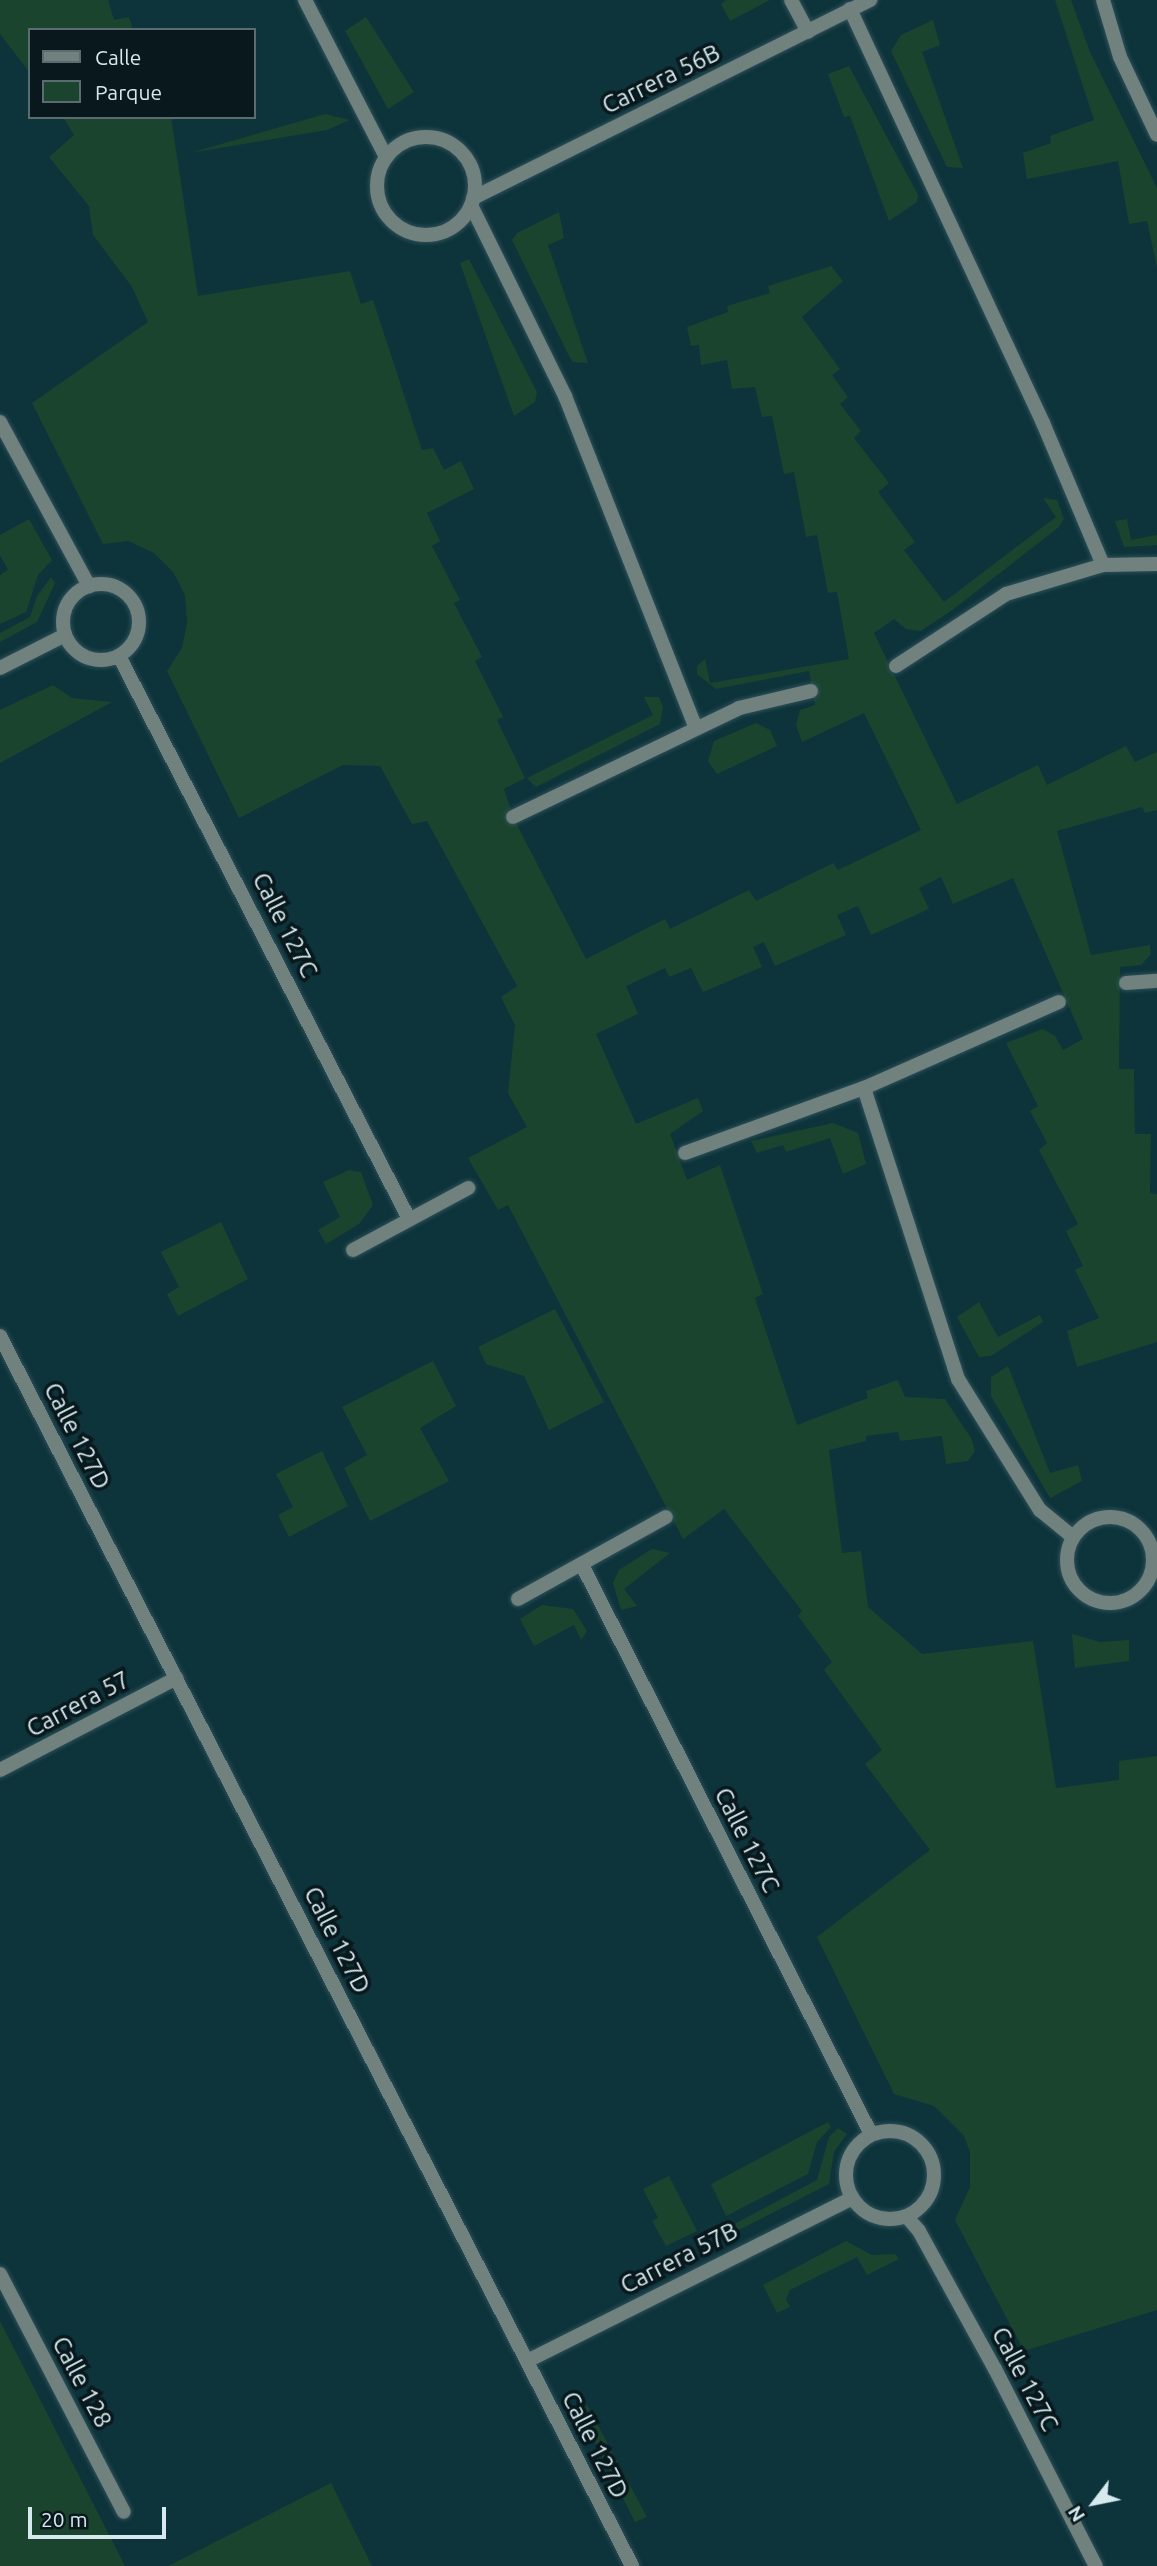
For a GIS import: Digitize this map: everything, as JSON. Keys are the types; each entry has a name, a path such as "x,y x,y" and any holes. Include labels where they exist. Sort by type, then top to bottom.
{"street":[{"path":"305,0 387,157 414,138 445,141 468,161 474,175 472,201 565,396 696,728"},
{"path":"791,0 808,32"},
{"name":"Carrera 56B","path":"387,157 379,172 380,205 403,229 436,234 452,228 472,201 870,0"},
{"path":"1103,0 1120,57 1157,135"},
{"path":"850,9 1043,423 1103,565"},
{"path":"0,422 89,586"},
{"path":"896,666 1006,594 1103,565 1157,564"},
{"path":"108,584 134,602 138,614 136,638 119,656 107,660 82,656 65,635 64,610 70,598 89,586 108,584"},
{"path":"0,668 65,635"},
{"name":"Calle 127C","path":"119,656 408,1217"},
{"path":"513,817 739,708 811,691"},
{"path":"1126,984 1157,981"},
{"path":"685,1153 864,1088 1059,1002"},
{"path":"864,1088 958,1379 1040,1510 1073,1537"},
{"path":"353,1250 408,1217 468,1188"},
{"name":"Calle 127D","path":"0,1336 632,2566"},
{"path":"518,1599 583,1567 666,1517"},
{"path":"1131,1599 1150,1578 1155,1555 1146,1536 1123,1519 1095,1519 1073,1537 1067,1563 1078,1589 1102,1603 1131,1599 1157,1589"},
{"name":"Calle 127C","path":"583,1567 872,2134"},
{"name":"Carrera 57","path":"0,1770 177,1678"},
{"path":"902,2132 928,2151 934,2181 930,2196 920,2209 906,2217 876,2217 852,2198 846,2169 860,2143 872,2134 902,2132"},
{"name":"Carrera 57B","path":"527,2361 852,2198"},
{"name":"Calle 127C","path":"906,2217 919,2231 995,2369 1096,2566"},
{"name":"Calle 128","path":"0,2274 124,2512"}],"green space":[{"path":"0,0 108,0 114,20 129,17 132,28 28,28 28,70 0,34"},
{"path":"726,0 770,0 730,21 721,4"},
{"path":"1055,0 1071,0 1090,52 1157,188 1157,268 1147,221 1129,224 1118,161 1027,179 1023,153 1051,143 1050,136 1094,120"},
{"path":"366,17 414,92 388,109 345,31"},
{"path":"933,20 940,45 922,52 963,168 947,167 891,51 901,35"},
{"path":"849,66 918,195 917,202 889,221 850,116 844,117 828,74"},
{"path":"325,114 350,120 327,130 190,153"},
{"path":"64,119 171,119 198,296 350,271 361,304 373,300 422,450 433,448 444,470 461,461 474,489 427,513 440,541 432,546 460,600 454,603 482,657 475,661 503,717 497,720 525,778 504,789 513,817 586,959 665,919 670,929 749,890 756,901 833,863 838,870 921,830 864,713 802,742 796,725 800,710 815,705 809,671 716,689 697,674 697,666 705,659 710,683 849,659 837,592 828,593 817,535 806,537 794,472 784,474 772,416 762,417 755,387 732,389 727,360 701,365 699,345 691,346 687,327 728,312 727,306 770,293 768,286 831,266 843,281 802,317 840,369 832,375 848,397 840,404 861,431 854,438 889,483 878,492 915,542 904,550 944,602 1056,517 1043,498 1057,500 1064,519 1059,527 951,611 921,631 906,629 894,619 874,633 957,804 1038,765 1047,785 1126,746 1135,762 1157,752 1157,810 1145,813 1142,807 1057,831 1091,955 1150,945 1151,954 1141,965 1120,967 1119,1069 1134,1069 1135,1134 1151,1134 1150,1193 1157,1194 1157,1342 1077,1367 1067,1331 1099,1318 1075,1270 1083,1266 1066,1231 1078,1224 1039,1150 1047,1143 1030,1111 1038,1106 1006,1043 1043,1029 1055,1036 1063,1050 1083,1039 1013,878 953,904 941,877 919,888 929,909 871,935 858,906 837,915 846,935 775,966 764,942 753,947 762,967 703,992 691,968 669,977 665,968 626,986 638,1014 596,1034 636,1124 698,1098 703,1111 670,1134 687,1180 720,1165 763,1294 755,1298 797,1425 868,1398 866,1391 898,1380 905,1397 945,1399 971,1438 975,1451 968,1461 946,1464 942,1436 900,1441 898,1432 866,1436 866,1441 829,1450 842,1553 861,1551 868,1607 922,1654 1033,1641 1056,1788 1119,1780 1119,1761 1157,1756 1157,2310 1024,2351 955,2220 970,2187 970,2152 964,2136 934,2106 894,2094 817,1937 930,1850 865,1764 882,1750 824,1670 832,1662 798,1616 802,1611 724,1509 683,1539 508,1205 498,1210 468,1158 527,1127 508,1093 515,1025 501,997 517,986 427,821 412,824 380,766 343,765 239,818 167,671 182,648 187,623 185,595 173,572 154,553 128,541 103,544 32,403 148,322 132,287 93,235 89,206 49,157 74,135"},
{"path":"559,212 564,238 548,245 588,363 573,362 569,356 512,240 517,233"},
{"path":"469,259 537,392 535,402 514,416 460,263"},
{"path":"29,519 52,560 38,575 26,612 0,624 0,575 8,570 0,555 0,535"},
{"path":"1127,519 1131,540 1157,535 1157,545 1124,547 1115,521"},
{"path":"51,577 55,583 37,622 0,642 0,633 30,617 37,596"},
{"path":"53,685 72,698 112,702 0,763 0,710"},
{"path":"644,697 659,697 663,707 660,724 536,787 527,778 653,715"},
{"path":"756,723 770,730 777,746 717,774 708,761 714,741"},
{"path":"833,1123 858,1133 866,1164 843,1174 830,1138 786,1152 783,1145 757,1153 751,1141"},
{"path":"349,1170 361,1172 373,1205 359,1224 326,1244 318,1230 340,1217 323,1182"},
{"path":"221,1222 248,1279 178,1316 167,1294 179,1287 161,1252"},
{"path":"979,1302 998,1337 1040,1315 1043,1322 991,1356 979,1357 957,1317"},
{"path":"555,1309 604,1402 549,1430 524,1376 486,1364 478,1347"},
{"path":"433,1361 456,1406 420,1428 449,1481 370,1521 344,1468 367,1455 342,1407"},
{"path":"1008,1366 1050,1473 1078,1465 1082,1481 1050,1498 991,1396 991,1377"},
{"path":"322,1451 348,1506 289,1537 278,1515 293,1507 276,1474"},
{"path":"652,1549 670,1553 624,1589 637,1606 621,1610 613,1583 619,1570"},
{"path":"542,1605 573,1609 587,1631 581,1640 574,1625 534,1646 520,1619"},
{"path":"1072,1634 1100,1642 1129,1640 1129,1661 1075,1668"},
{"path":"828,2122 831,2127 817,2142 808,2174 726,2216 711,2184"},
{"path":"838,2128 847,2134 834,2152 829,2184 731,2234 727,2228 817,2180 829,2137"},
{"path":"669,2176 697,2231 666,2246 652,2221 658,2218 643,2189"},
{"path":"846,2241 872,2255 895,2254 899,2259 867,2275 857,2257 790,2290 786,2299 790,2307 777,2313 763,2285"},
{"path":"0,2321 125,2566 0,2566"},
{"path":"587,2405 647,2517 635,2522 579,2410"},
{"path":"331,2483 372,2566 168,2566"}]}
